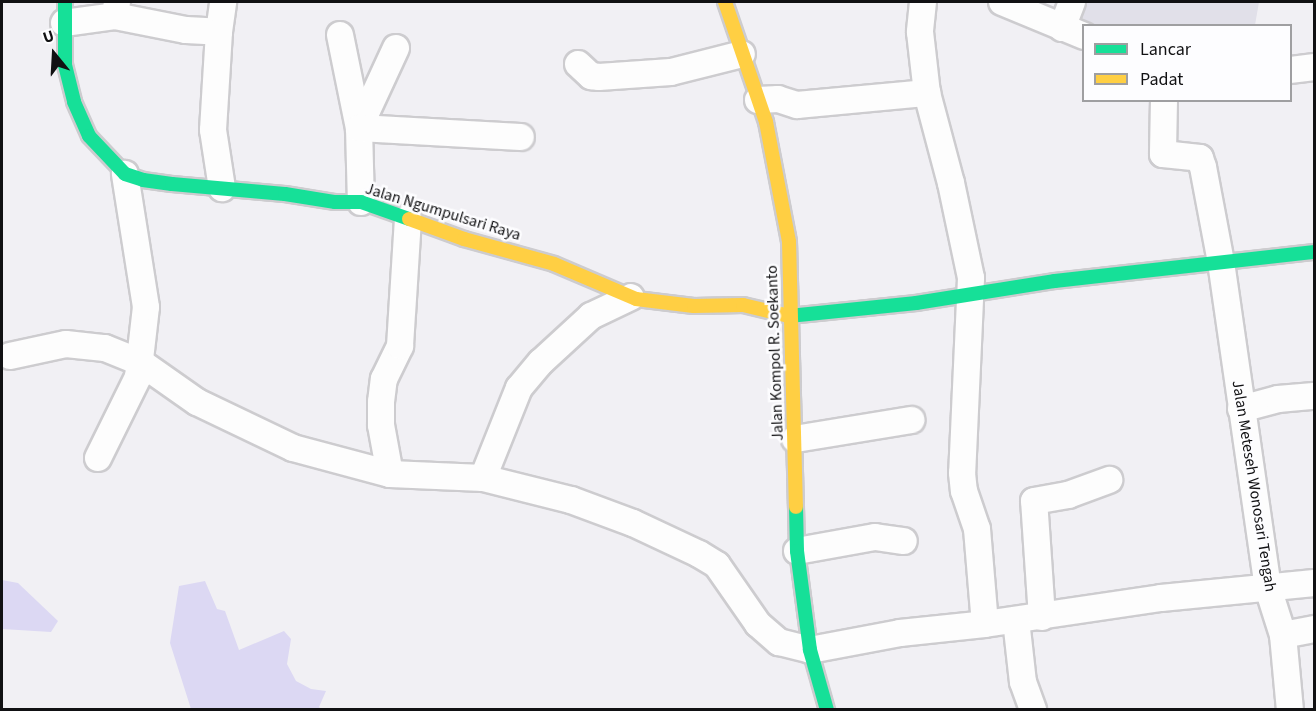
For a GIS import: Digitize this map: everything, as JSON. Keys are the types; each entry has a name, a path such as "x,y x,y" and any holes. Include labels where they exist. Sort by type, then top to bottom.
{"street":[{"path":"222,188 213,130 223,2"},
{"name":"Jalan Kompol R. Soekanto","path":"725,2 758,100 776,167 789,242 797,550 810,650 827,710"},
{"path":"923,2 920,32 927,93 966,247 971,278 962,473 964,491 977,529 985,624"},
{"path":"1002,2 1073,32 1072,2"},
{"path":"98,458 138,377 147,307 125,174 89,136 74,102 65,65 64,12 116,9 186,30 219,32"},
{"path":"340,35 359,128 361,202"},
{"path":"359,128 396,48"},
{"path":"578,64 591,76 599,77 671,72 742,54"},
{"path":"1292,70 1314,67"},
{"path":"758,100 778,99 797,105 927,93"},
{"name":"Jalan Meteseh Wonosari Tengah","path":"1164,102 1163,154 1196,157 1201,160 1221,262 1268,588 1282,635 1290,710"},
{"path":"359,128 521,137"},
{"name":"Jalan Ngumpulsari Raya","path":"125,174 143,180 335,202 361,202 464,239 554,264 631,297 694,306 743,305 790,316 916,303 970,294 1314,252"},
{"path":"390,474 381,425 381,402 384,379 400,346 408,218"},
{"path":"483,478 519,388 541,362 571,338 591,316 631,297"},
{"path":"10,356 66,344 105,348 140,362 197,402 293,448 390,474 483,478 571,500 633,524 699,554 717,565 758,624 779,642 810,650 900,633 1016,620 1161,598 1314,583"},
{"path":"1241,409 1278,399 1314,396"},
{"path":"795,439 911,420"},
{"path":"1042,616 1034,501 1068,495 1109,480"},
{"path":"797,550 875,537 904,541"},
{"path":"1016,620 1023,682 1034,710"},
{"path":"1282,635 1314,629"}],"shaded area":[{"path":"1075,2 1259,2 1255,24 1082,26 1067,23"},
{"path":"2,580 18,583 58,621 51,632 2,629"},
{"path":"205,581 217,609 225,611 239,650 284,631 291,639 287,664 296,681 311,689 326,691 319,707 321,709 191,709 170,643 179,586"}],"traffic: fast":[{"path":"65,2 65,65 74,102 89,136 125,174 143,180 172,184 285,194 335,202 361,202 409,219"},
{"path":"789,316 916,303 1055,281 1314,252"},
{"path":"796,507 797,551 810,650 827,710"}],"traffic: slow":[{"path":"725,2 766,122 789,242 796,507"},
{"path":"409,219 464,239 554,264 636,299 694,306 743,305 789,316"}]}
